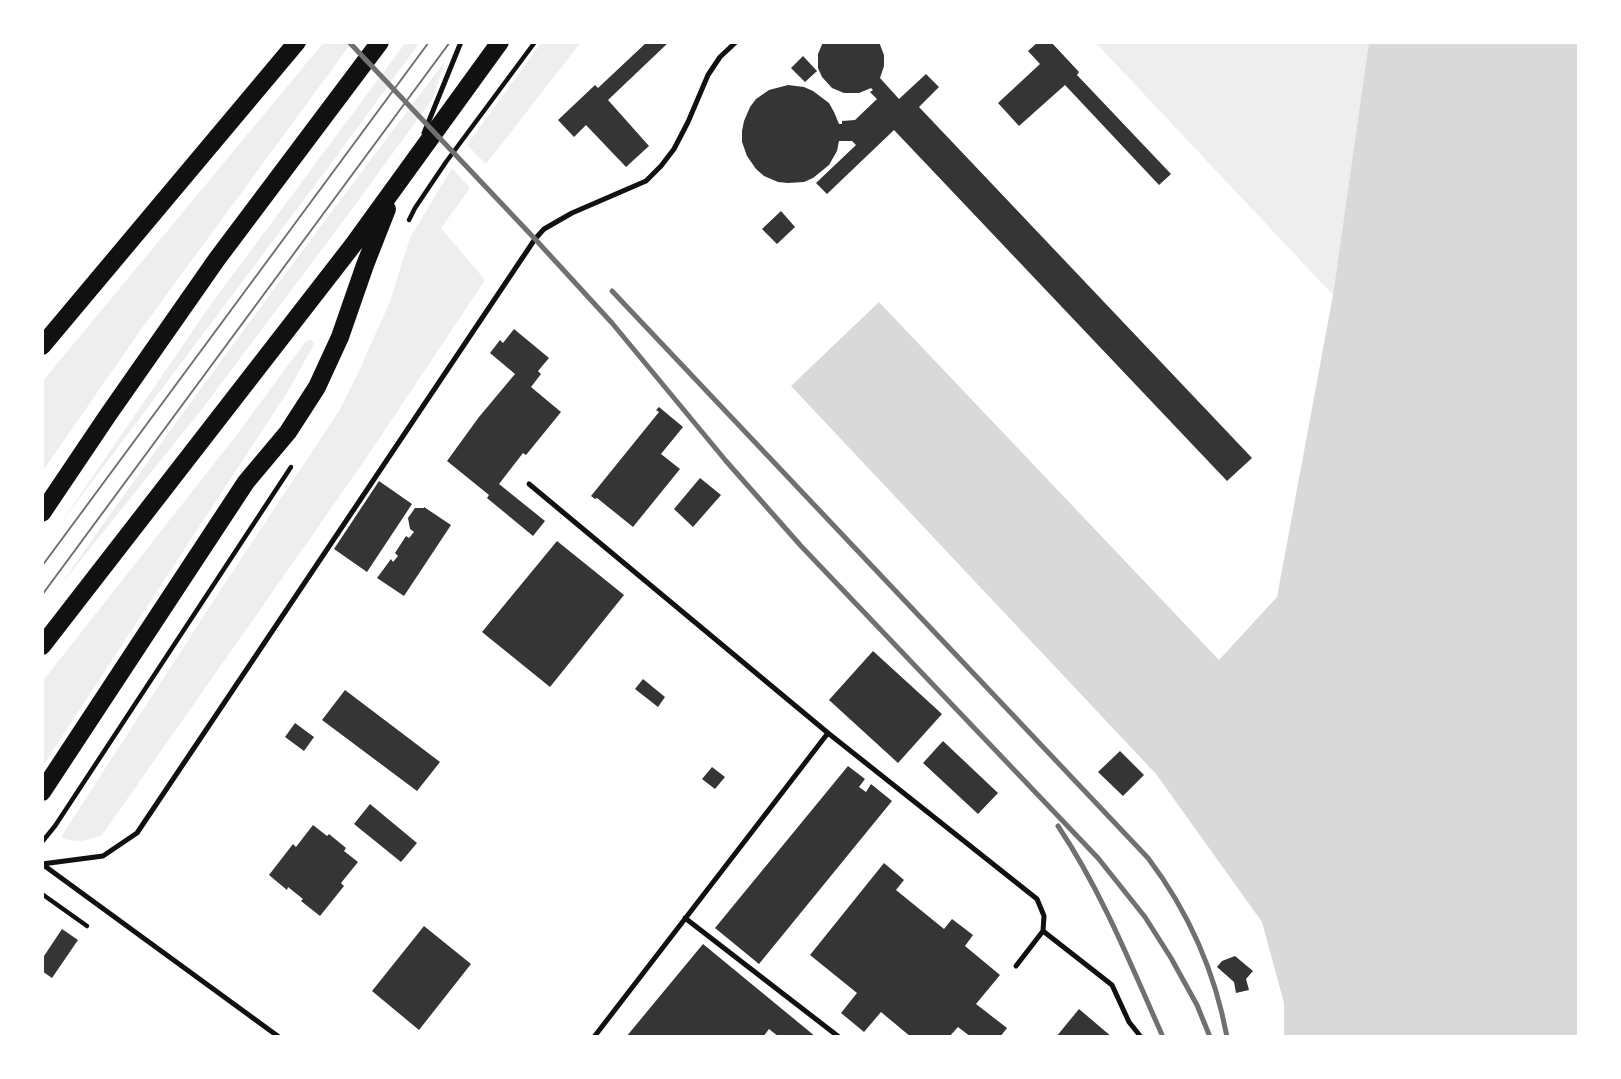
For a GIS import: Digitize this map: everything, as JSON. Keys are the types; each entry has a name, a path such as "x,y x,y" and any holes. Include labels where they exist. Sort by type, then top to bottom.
{"main road":[{"path":"42,346 297,42"},
{"path":"42,646 328,277 405,171 438,115 499,42"},
{"path":"42,513 218,259 377,45"},
{"path":"42,792 246,482 288,432 317,387 340,337 375,237 405,171"}],"lane":[{"path":"438,115 461,42"},
{"path":"42,864 103,856 137,833 535,239 544,229 572,213 646,181 674,149 708,75 720,57 736,42"},
{"path":"529,484 828,733 1037,899 1044,916 1043,931 1016,966"},
{"path":"594,1037 828,733"},
{"path":"42,864 279,1037"},
{"path":"685,918 839,1037"},
{"path":"1043,931 1112,985 1129,1022 1141,1037"}],"path":[{"path":"405,227 446,162 535,42"},
{"path":"42,842 297,458"},
{"path":"42,894 87,926"}],"shaded area":[{"path":"324,42 352,42 142,328 42,472 42,382"},
{"path":"406,42 420,42 58,527 214,300"},
{"path":"542,42 581,42 486,164 467,145"},
{"path":"1095,42 1369,42 1333,295"},
{"path":"1369,42 1579,42 1579,1037 1284,1037 1284,1003 1262,922 1156,774 791,386 879,302 1219,660 1277,597 1333,295"},
{"path":"445,61 433,98 344,220 202,409 59,587 201,388"},
{"path":"452,168 470,188 441,228 485,280 360,467 102,835 82,841 61,837 339,411 389,304 410,238"},
{"path":"306,341 314,342 313,346 288,391 42,767 42,682 232,441"}],"building":[{"path":"647,42 669,42 608,100 649,146 626,167 586,125 574,137 558,120 595,85 598,88"},
{"path":"823,42 879,42 884,55 880,78 899,99 926,74 939,87 919,107 1252,458 1227,481 894,130 827,194 816,183 856,145 852,141 839,141 829,165 804,182 778,182 756,169 747,156 742,142 742,131 750,107 769,90 788,85 813,91 829,103 839,124 842,124 842,121 855,120 877,99 870,92 873,90 871,88 859,93 844,93 832,88 818,68 818,54"},
{"path":"1038,42 1051,42 1079,72 1077,75 1171,174 1159,185 1065,85 1019,126 998,103 1040,64 1028,51"},
{"path":"803,56 817,71 805,82 791,68"},
{"path":"781,211 795,227 777,244 762,229"},
{"path":"514,329 549,358 538,371 541,374 531,387 561,412 499,484 545,521 533,536 447,461 515,374 490,353 500,340 503,343"},
{"path":"659,407 683,427 661,454 680,469 633,527 591,496 659,412 656,410"},
{"path":"700,478 721,495 693,527 674,509"},
{"path":"379,481 412,504 367,572 334,549"},
{"path":"424,507 451,525 404,596 377,578 391,559 393,562 398,556 395,553 406,536 409,538 414,532 410,529 408,518 415,508"},
{"path":"557,541 624,595 550,687 482,632"},
{"path":"873,651 942,714 898,763 829,700"},
{"path":"643,679 665,697 658,707 635,689"},
{"path":"345,690 440,762 417,791 322,720"},
{"path":"295,723 314,737 304,751 285,737"},
{"path":"943,741 998,793 978,814 923,763"},
{"path":"1120,751 1144,775 1123,796 1098,772"},
{"path":"848,766 865,779 859,787 866,792 871,784 892,801 759,964 715,928"},
{"path":"712,767 725,777 715,789 702,779"},
{"path":"370,804 417,843 401,862 354,824"},
{"path":"313,825 327,836 329,834 358,862 341,883 344,886 320,916 301,901 303,899 269,875 293,844 296,847"},
{"path":"884,863 904,880 896,890 944,929 952,919 973,935 965,946 1000,975 976,1004 1007,1028 1000,1037 971,1037 958,1027 949,1037 911,1037 881,1012 864,1032 841,1013 857,993 810,955"},
{"path":"424,926 471,964 419,1030 372,991"},
{"path":"62,929 78,940 52,978 42,971 42,959"},
{"path":"703,944 816,1037 779,1037 769,1029 763,1037 626,1037"},
{"path":"1235,956 1253,971 1246,979 1249,990 1236,993 1234,982 1217,967 1222,961"},
{"path":"1079,1009 1112,1037 1056,1037"}],"tram line":[{"path":"42,566 429,42"},
{"path":"42,595 450,42"}],"railway":[{"path":"349,42 612,323 726,461 801,546 1098,858 1145,917 1171,958 1197,1005 1210,1037"},
{"path":"612,291 1148,858 1176,899 1198,943 1215,989 1227,1037"},
{"path":"1058,826 1102,903 1163,1037"}]}
